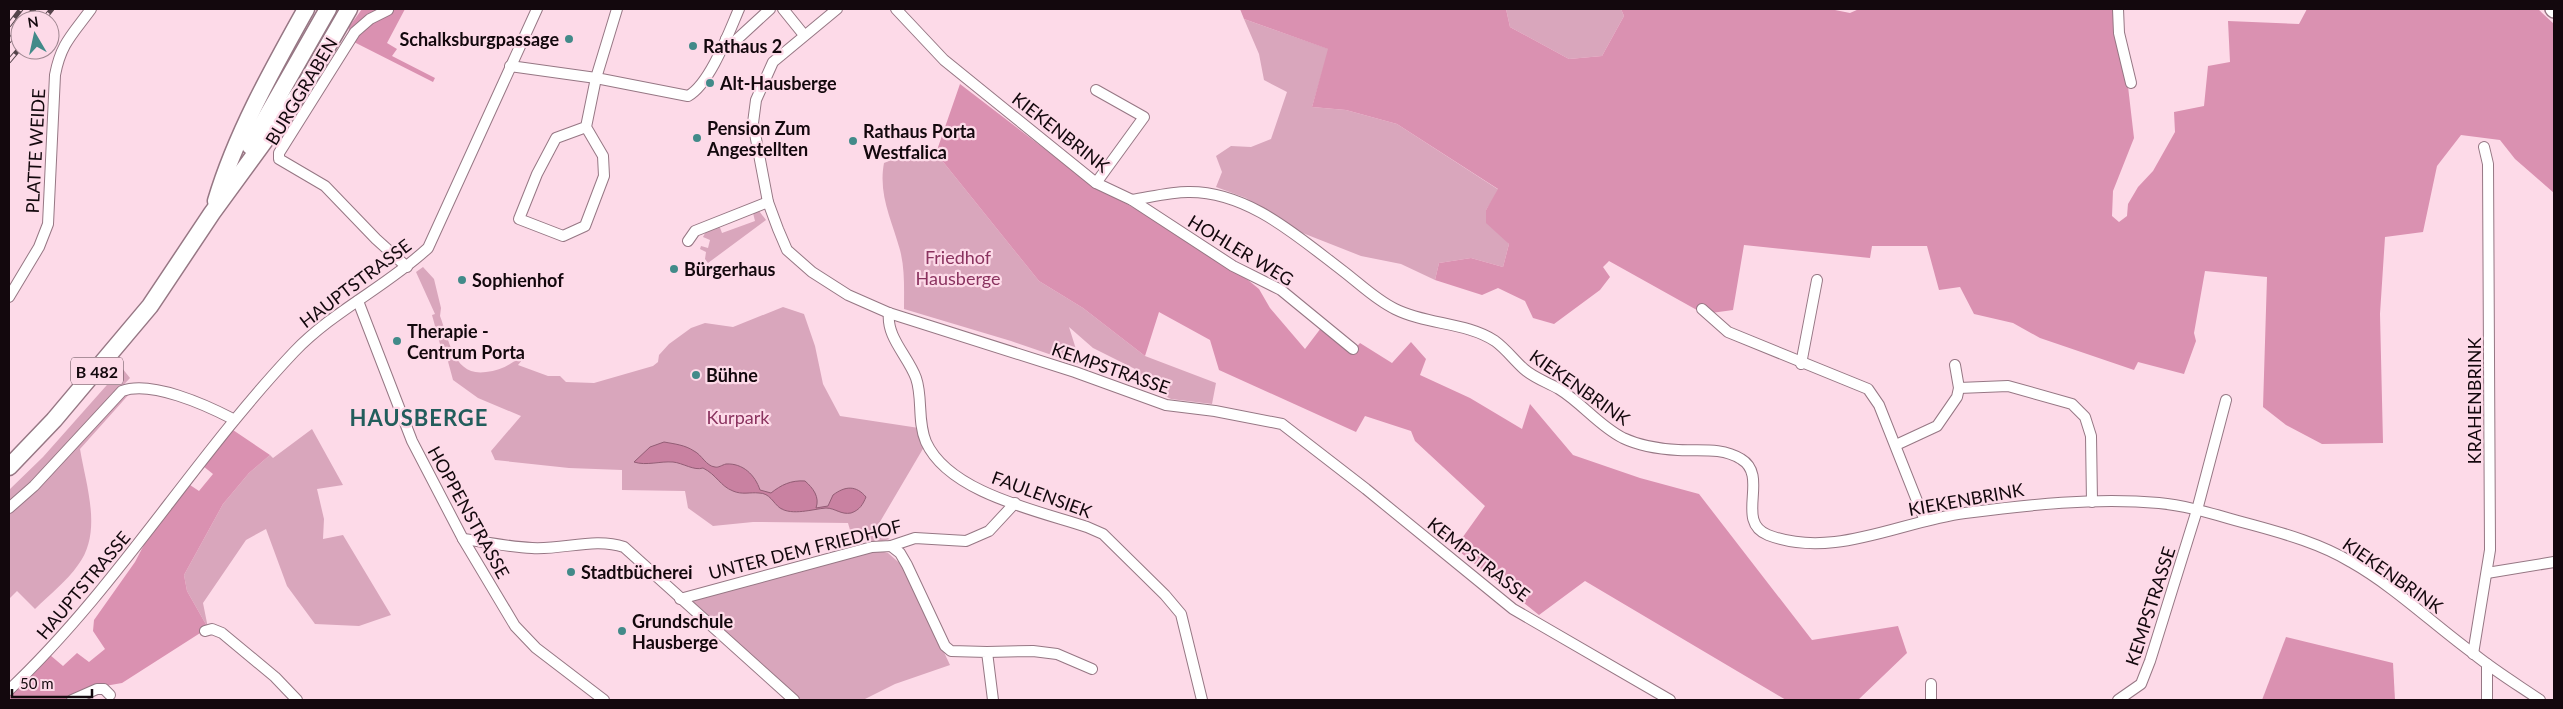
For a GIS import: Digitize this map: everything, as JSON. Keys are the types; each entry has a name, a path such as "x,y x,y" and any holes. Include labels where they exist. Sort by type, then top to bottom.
{"main road":[{"path":"212,213 225,170 269,77 306,9"},
{"name":"B 482","path":"12,463 54,420 150,306 212,213 328,9"},
{"path":"212,213 304,87 349,9"}],"street":[{"name":"PLATTE WEIDE","path":"9,297 39,247 48,224 55,75 59,54 67,39 91,9"},
{"name":"HAUPTSTRASSE","path":"9,690 45,656 82,614 153,527 233,419 295,350 331,318 407,267 428,248 537,9"},
{"path":"586,127 556,138 537,174 519,219 564,236 586,226 604,176 603,156 586,127 596,78 617,9"},
{"path":"510,66 596,78 688,96 697,91 726,39 739,9"},
{"path":"726,39 733,43 770,9"},
{"path":"783,9 804,35"},
{"name":"KEMPSTRASSE","path":"838,9 773,62 756,100 753,123 768,202 787,250 812,272 848,296 890,313 1075,372 1166,405 1215,411 1282,424 1366,489 1513,609 1670,700"},
{"name":"KIEKENBRINK","path":"896,9 944,60 1096,183 1132,200 1190,192 1237,200 1293,233 1371,294 1395,309 1416,317 1469,330 1498,343 1525,370 1560,390 1610,431 1651,447 1676,450 1717,450 1736,456 1751,467 1754,477 1752,515 1758,529 1766,535 1815,544 1836,543 1956,514 2045,503 2157,503 2197,510 2279,532 2355,563 2423,613 2473,654 2540,700"},
{"path":"2118,9 2119,33 2132,83"},
{"name":"BURGGRABEN","path":"388,10 370,19 355,32 279,153 279,159 325,186 376,239 407,267"},
{"path":"1096,90 1144,117 1096,183"},
{"name":"KRAHENBRINK","path":"2473,654 2487,573 2491,501 2488,164 2484,147"},
{"name":"HOHLER WEG","path":"1132,200 1233,266 1281,290 1353,349"},
{"path":"688,241 695,231 768,202"},
{"path":"1801,364 1817,280"},
{"name":"HOPPENSTRASSE","path":"358,301 412,441 463,538 515,626 536,648 604,700"},
{"path":"1702,309 1728,332 1801,364 1868,389 1879,405 1925,521"},
{"name":"FAULENSIEK","path":"890,313 888,325 916,379 919,416 926,442 938,460 966,482 986,493 1087,526 1103,534 1165,595 1181,614 1185,624 1202,700"},
{"path":"1896,445 1937,426 1957,397 1959,388 1955,365"},
{"path":"1959,388 2008,386 2072,404 2085,417 2091,436 2092,502"},
{"path":"9,508 34,486 122,391 138,388 172,395 209,406 233,419"},
{"name":"KEMPSTRASSE","path":"2118,700 2141,684 2197,510 2226,400"},
{"name":"UNTER DEM FRIEDHOF","path":"680,599 872,547 891,546 915,538 966,542 988,531 1015,503"},
{"path":"463,538 533,548 613,543 624,547 794,700"},
{"path":"891,546 900,553 907,565 945,646 951,651 1033,651 1057,654 1092,669"},
{"path":"2487,573 2554,562"},
{"path":"205,631 212,629 222,633 275,677 297,700"},
{"path":"987,652 993,700"},
{"path":"2487,664 2487,700"},
{"path":"1931,684 1931,700"},
{"path":"72,700 97,689 104,689 110,694"}],"green space":[{"path":"1506,9 1621,9 1624,16 1602,56 1569,59 1510,27"},
{"path":"1244,19 1329,49 1312,107 1346,110 1397,124 1499,190 1486,210 1509,244 1503,267 1471,258 1439,263 1435,280 1401,264 1361,256 1295,230 1246,198 1216,187 1222,172 1216,156 1231,146 1251,147 1271,139 1287,92 1264,80 1259,54"},
{"name":"Friedhof Hausberge","path":"936,153 1039,281 1083,308 1145,356 1216,383 1212,404 1171,399 1137,382 1139,371 1093,348 1069,327 1081,365 1011,341 904,309 903,264 884,197 884,163 904,155 930,156"},
{"path":"759,211 766,220 708,263 705,259 706,252 700,249 701,246 708,248 710,240 703,237 706,231 719,225 722,233 755,221 753,213"},
{"name":"Kurpark","path":"423,267 434,279 441,308 440,316 454,355 467,369 475,372 499,369 518,358 522,360 518,365 548,376 560,376 566,382 594,383 653,366 658,362 659,355 669,344 691,328 705,323 733,327 783,307 804,314 815,346 823,384 840,416 919,428 924,447 874,532 890,539 867,545 862,531 850,530 848,523 753,522 713,526 688,508 685,491 622,490 622,470 569,468 495,460 491,451 521,416 478,398 453,380 446,354 443,355 432,315 435,314 416,272"},
{"path":"122,368 130,378 9,506 9,490 43,457"},
{"path":"131,392 80,449 91,509 90,538 86,552 74,571 35,609 17,591 9,599 9,514 122,393"},
{"path":"312,429 343,485 317,489 324,519 323,539 343,535 391,615 359,626 315,624 287,586 266,529 246,540 203,603 208,628 187,591 184,575 223,504 249,473 270,455 273,458"},
{"path":"880,551 888,553 904,567 950,665 895,684 863,700 802,700 798,698 690,601 870,552"}],"shaded area":[{"path":"362,9 405,9 387,43 397,49 392,56 435,78 433,82 348,39 349,27"},
{"path":"1240,9 1506,9 1510,27 1569,59 1602,56 1624,16 1621,9 1830,9 1850,13 1859,9 2119,9 2134,138 2113,191 2112,216 2119,222 2127,216 2128,204 2138,187 2153,171 2175,132 2174,112 2204,106 2208,66 2230,62 2228,21 2299,24 2307,9 2538,9 2554,24 2554,193 2515,159 2500,140 2461,135 2437,166 2423,232 2385,237 2380,314 2383,443 2322,444 2286,425 2263,407 2267,277 2205,271 2194,333 2196,341 2184,374 2138,362 2134,370 2040,338 2013,323 1974,314 1960,287 1939,290 1927,246 1872,246 1870,258 1744,245 1733,310 1704,314 1609,261 1603,267 1610,277 1600,290 1554,324 1533,318 1525,301 1498,288 1482,295 1435,280 1439,263 1471,258 1503,267 1509,244 1486,223 1486,210 1498,189 1397,124 1346,110 1312,107 1328,49 1244,19"},
{"path":"960,84 1088,182 1150,217 1248,280 1259,289 1270,308 1305,349 1321,328 1351,353 1360,343 1392,363 1411,342 1426,359 1420,375 1470,398 1522,429 1530,404 1573,455 1640,478 1699,494 1812,640 1898,626 1907,653 1858,700 1786,700 1585,581 1539,615 1455,548 1485,506 1415,441 1411,431 1365,416 1356,432 1219,370 1210,340 1159,312 1145,356 1083,308 1039,281 936,153"},
{"path":"230,428 270,455 249,473 223,504 184,575 187,591 208,628 122,683 88,689 68,700 9,700 9,697 50,655 63,666 77,653 89,662 105,649 93,631 94,620 135,562 146,541 190,485 199,491 213,474 203,466"},
{"path":"664,442 691,449 712,466 732,464 743,468 752,475 760,490 771,493 786,484 795,481 805,481 815,493 817,500 816,508 828,506 833,495 850,488 858,490 866,497 859,508 851,513 826,508 790,512 780,508 769,496 763,493 740,493 729,489 703,468 700,469 673,462 643,464 634,462 650,447"},
{"path":"2286,637 2393,663 2395,700 2262,700"}],"railway":[{"path":"9,25 21,9"}],"place":[{"name":"Schalksburgpassage","path":"569,39"},
{"name":"Rathaus 2","path":"693,46"},
{"name":"Alt-Hausberge","path":"710,83"},
{"name":"Pension Zum Angestellten","path":"697,138"},
{"name":"Rathaus Porta Westfalica","path":"853,141"},
{"name":"Bürgerhaus","path":"674,269"},
{"name":"Sophienhof","path":"462,280"},
{"name":"Therapie - Centrum Porta","path":"397,341"},
{"name":"Bühne","path":"696,375"},
{"name":"Stadtbücherei","path":"571,572"},
{"name":"Grundschule Hausberge","path":"622,631"}],"district":[{"name":"HAUSBERGE","path":"419,417"}]}
